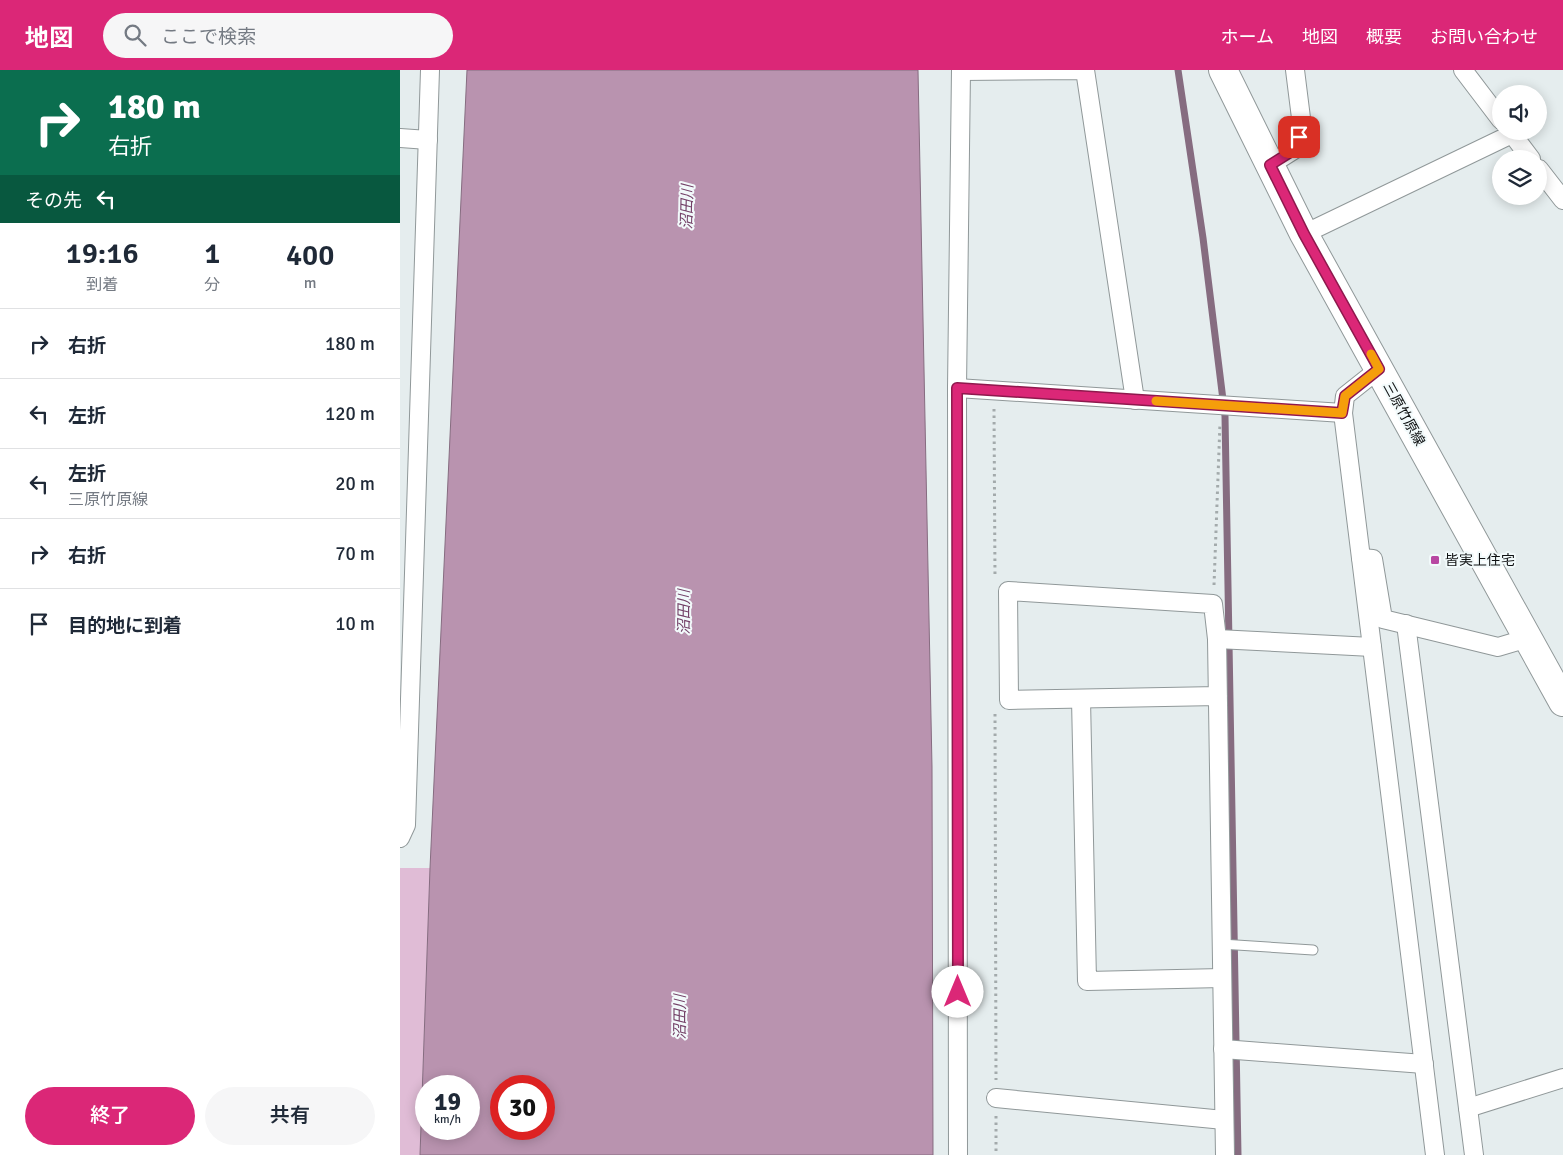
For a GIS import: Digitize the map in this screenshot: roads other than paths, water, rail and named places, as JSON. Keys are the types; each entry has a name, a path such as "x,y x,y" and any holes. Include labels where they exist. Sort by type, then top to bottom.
{"main road":[{"name":"三原竹原線","path":"1223,70 1304,234 1561,694"}],"street":[{"path":"400,838 406,826 430,70"},
{"path":"958,1155 957,388 961,70 1085,70 1135,400"},
{"path":"1270,165 1297,148 1302,126 1295,70"},
{"path":"1463,70 1492,108"},
{"path":"400,138 428,140"},
{"path":"1304,234 1497,140"},
{"path":"1516,140 1524,150"},
{"path":"1547,179 1563,200"},
{"path":"1379,369 1345,396 1342,413 1435,1155"},
{"path":"957,388 1342,413"},
{"path":"1361,558 1373,559 1384,619 1498,647 1528,638"},
{"path":"1218,696 1009,700 1008,590 1213,604 1217,639 1218,696 1221,944 1225,1155"},
{"path":"1406,624 1474,1155"},
{"path":"1217,639 1372,647"},
{"path":"1080,698 1086,981 1222,978"},
{"path":"1223,1050 1424,1064"},
{"path":"1468,1108 1563,1078"},
{"path":"996,1098 1224,1120"}],"lane":[{"path":"1221,944 1313,950"}],"water":[{"name":"沼田川","path":"467,70 918,70 932,767 933,1155 420,1155 421,1140 480,1140 480,1075 423,1075 430,868"}],"waterway":[{"path":"1178,70 1203,238 1225,416 1238,1155"}],"place":[{"name":"皆実上住宅","path":"1435,560"}]}
